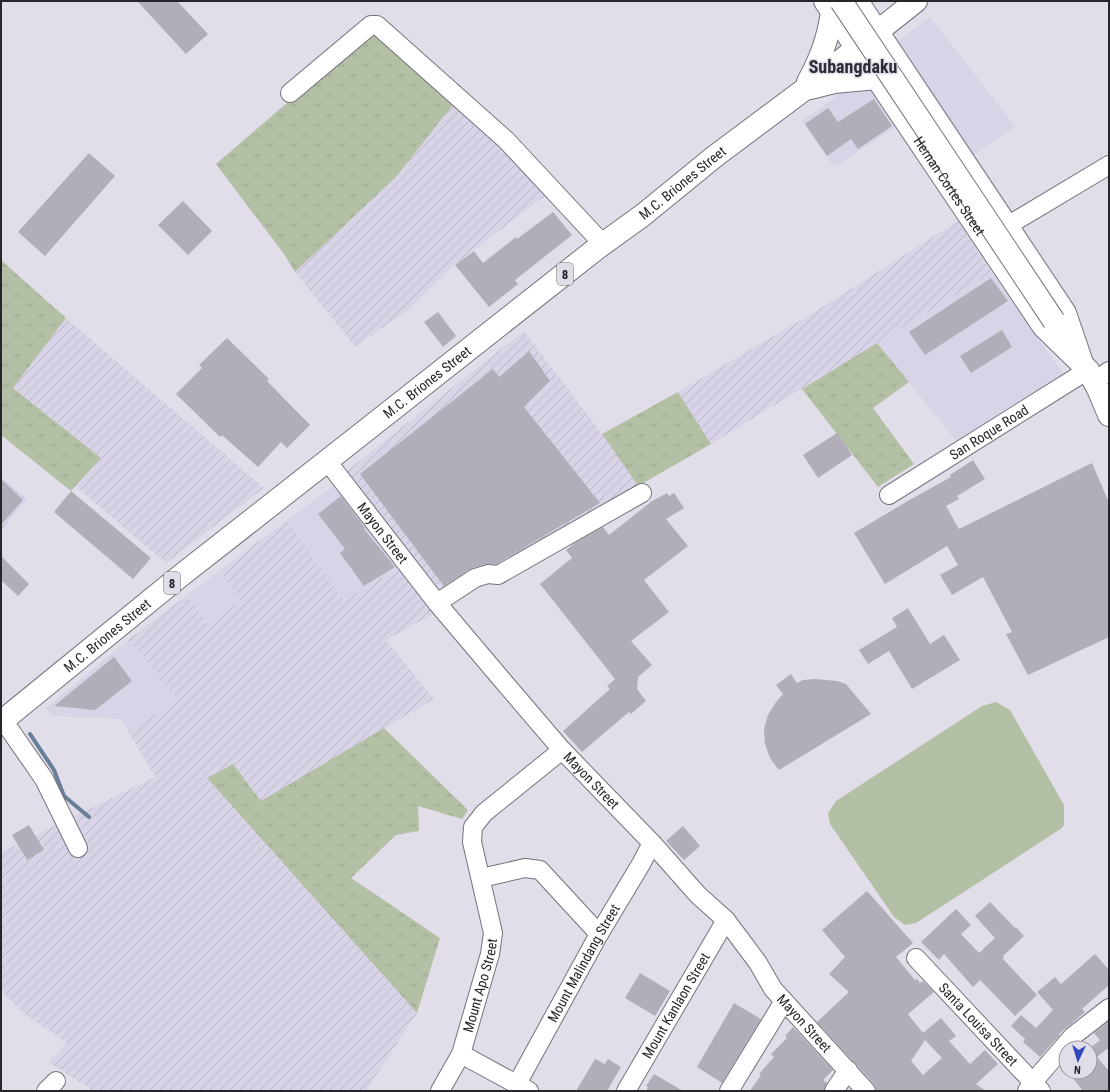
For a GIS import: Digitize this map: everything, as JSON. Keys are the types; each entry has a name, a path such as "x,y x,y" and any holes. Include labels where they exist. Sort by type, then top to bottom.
{"main road":[{"name":"Hernan Cortes Street","path":"857,1 1065,313 1094,371 1109,415"},
{"name":"8","path":"856,48 916,1"},
{"name":"Hernan Cortes Street","path":"832,5 856,48 1044,327 1094,371"},
{"name":"Hernan Cortes Street","path":"832,5 1054,321 1094,371"},
{"path":"805,89 819,61 824,47 832,5"},
{"name":"M.C. Briones Street","path":"2,721 174,581 603,244 643,215 738,138 805,89 856,48"},
{"path":"805,89 834,82 877,78"}],"street":[{"path":"290,93 371,25 377,25 506,140 603,244"},
{"path":"1007,226 1109,165"},
{"name":"San Roque Road","path":"889,496 1094,371"},
{"name":"Mayon Street","path":"327,461 437,603 562,750 652,843 698,895 726,920 758,963 773,989 866,1091"},
{"path":"437,603 475,578 488,574 498,575 642,493"},
{"path":"2,721 44,780 78,848"},
{"name":"Mount Apo Street","path":"440,1091 461,1054 490,954 493,933 472,842 473,826 484,813 562,750"},
{"name":"Mount Malindang Street","path":"523,1088 599,934 652,843"},
{"path":"481,878 525,868 540,870 599,934"},
{"name":"Mount Kanlaon Street","path":"626,1091 726,920"},
{"name":"Santa Louisa Street","path":"916,958 1034,1088"},
{"path":"729,1091 784,1001"},
{"path":"1034,1088 1073,1036 1109,1008"},
{"path":"461,1054 523,1088"},
{"path":"834,1091 848,1070"}],"shaded area":[{"path":"930,17 1015,126 970,158 893,45"},
{"path":"849,87 870,88 897,126 834,167 802,121"},
{"path":"455,102 500,143 545,196 454,265 408,310 355,347 295,272 397,176"},
{"path":"958,221 992,273 711,444 678,392 816,311"},
{"path":"992,273 1067,379 961,447 877,343"},
{"path":"66,318 264,488 166,563 76,487 101,458 13,388"},
{"path":"524,331 602,434 638,486 447,602 345,472"},
{"path":"1,478 27,499 1,530"},
{"path":"333,486 399,568 344,600 287,520"},
{"path":"287,520 344,600 399,568 435,613 386,640 434,699 261,801 233,764 207,778 417,1013 366,1091 93,1091 49,1062 67,1043 27,1016 1,991 1,852 155,777 128,731 179,700 128,640 187,595 208,624 241,601 219,571"},
{"path":"219,571 241,601 208,624 187,595"},
{"path":"128,640 179,700 128,731 121,719 52,716 46,708"}],"green space":[{"path":"380,32 455,102 397,176 295,272 284,254 216,164 367,34"},
{"path":"1,260 66,318 13,388 101,458 71,491 1,435"},
{"path":"877,343 909,382 873,408 914,464 878,487 802,389"},
{"path":"678,392 711,444 638,486 602,434"},
{"path":"996,702 1010,710 1064,805 1064,825 1062,828 916,923 905,925 894,917 830,824 828,813 836,801 982,706"},
{"path":"384,728 468,810 462,819 418,806 419,831 396,835 351,878 440,938 417,1013 207,778 233,764 261,801"}],"building":[{"path":"137,1 177,1 208,34 186,54"},
{"path":"874,99 892,126 858,149 851,139 827,156 805,124 828,108 838,122"},
{"path":"89,153 115,176 45,256 18,232"},
{"path":"183,201 212,231 188,255 158,225"},
{"path":"553,212 572,235 515,280 518,284 489,307 455,265 474,251 483,263 516,237 517,239"},
{"path":"991,278 1008,301 925,355 909,332"},
{"path":"438,312 456,336 443,347 424,322"},
{"path":"1002,330 1012,347 971,373 960,356"},
{"path":"227,338 269,379 267,381 310,425 287,448 281,442 258,467 222,435 220,437 176,394 202,368 199,365"},
{"path":"529,351 550,381 524,407 600,503 496,564 485,564 472,568 444,586 360,474 493,369 499,377"},
{"path":"837,433 852,455 818,478 803,455"},
{"path":"973,460 985,479 957,496 959,499 946,506 959,529 1092,463 1109,503 1109,637 1028,675 1006,634 1012,632 983,577 952,595 940,575 958,565 947,546 885,584 854,533 951,477 950,475"},
{"path":"1,479 23,500 1,525"},
{"path":"71,491 151,558 133,579 54,512"},
{"path":"667,493 669,496 674,493 684,508 666,519 688,546 644,580 669,612 631,641 652,665 638,677 637,689 646,701 631,714 629,712 582,752 563,731 610,689 607,686 615,679 540,584 572,558 566,550 576,542 603,527 609,535 652,501"},
{"path":"341,496 365,528 364,529 395,567 364,586 340,553 345,549 318,514"},
{"path":"1,556 29,584 18,596 1,580"},
{"path":"908,608 930,644 944,635 960,660 912,689 889,651 868,664 859,650 897,627 892,618"},
{"path":"114,657 132,681 95,710 54,706"},
{"path":"791,674 797,683 803,680 815,679 837,681 846,684 871,714 779,770 770,758 765,744 764,729 768,715 783,694 776,685"},
{"path":"29,825 44,850 27,860 12,835"},
{"path":"683,826 700,846 684,860 666,841"},
{"path":"867,891 913,943 896,957 915,980 917,979 920,983 923,981 934,992 908,1014 923,1033 941,1018 956,1036 949,1041 970,1064 985,1050 998,1064 976,1084 986,1091 876,1091 874,1084 817,1022 849,992 829,974 845,957 822,930","holes":["925,1040 942,1058 923,1075 911,1061"]},
{"path":"990,902 1024,936 1003,956 1003,959 1037,995 1015,1016 980,980 973,987 944,954 939,960 921,942 956,909 971,925 961,934 979,953 995,938 975,916"},
{"path":"1095,954 1109,970 1109,985 1082,1009 1085,1012 1059,1034 1060,1035 1040,1057 1023,1042 1025,1039 1011,1026 1021,1015 1036,1028 1053,1010 1037,992 1055,977 1061,984"},
{"path":"640,973 670,991 655,1016 625,998"},
{"path":"734,1003 761,1019 722,1083 697,1067"},
{"path":"1109,1021 1109,1052 1107,1049 1098,1056 1098,1042 1100,1040 1094,1033"},
{"path":"793,1027 833,1070 823,1080 827,1083 824,1091 750,1091 761,1075 759,1074 774,1057 771,1054 787,1038 785,1036"},
{"path":"1098,1058 1109,1071 1109,1091 1083,1091 1074,1080 1098,1080"},
{"path":"595,1059 605,1064 608,1059 621,1067 607,1091 576,1091"},
{"path":"654,1074 683,1091 646,1091 648,1087 646,1086"}],"waterway":[{"path":"30,734 54,770 64,796 89,817"}],"district":[{"name":"Subangdaku","path":"853,67"}]}
